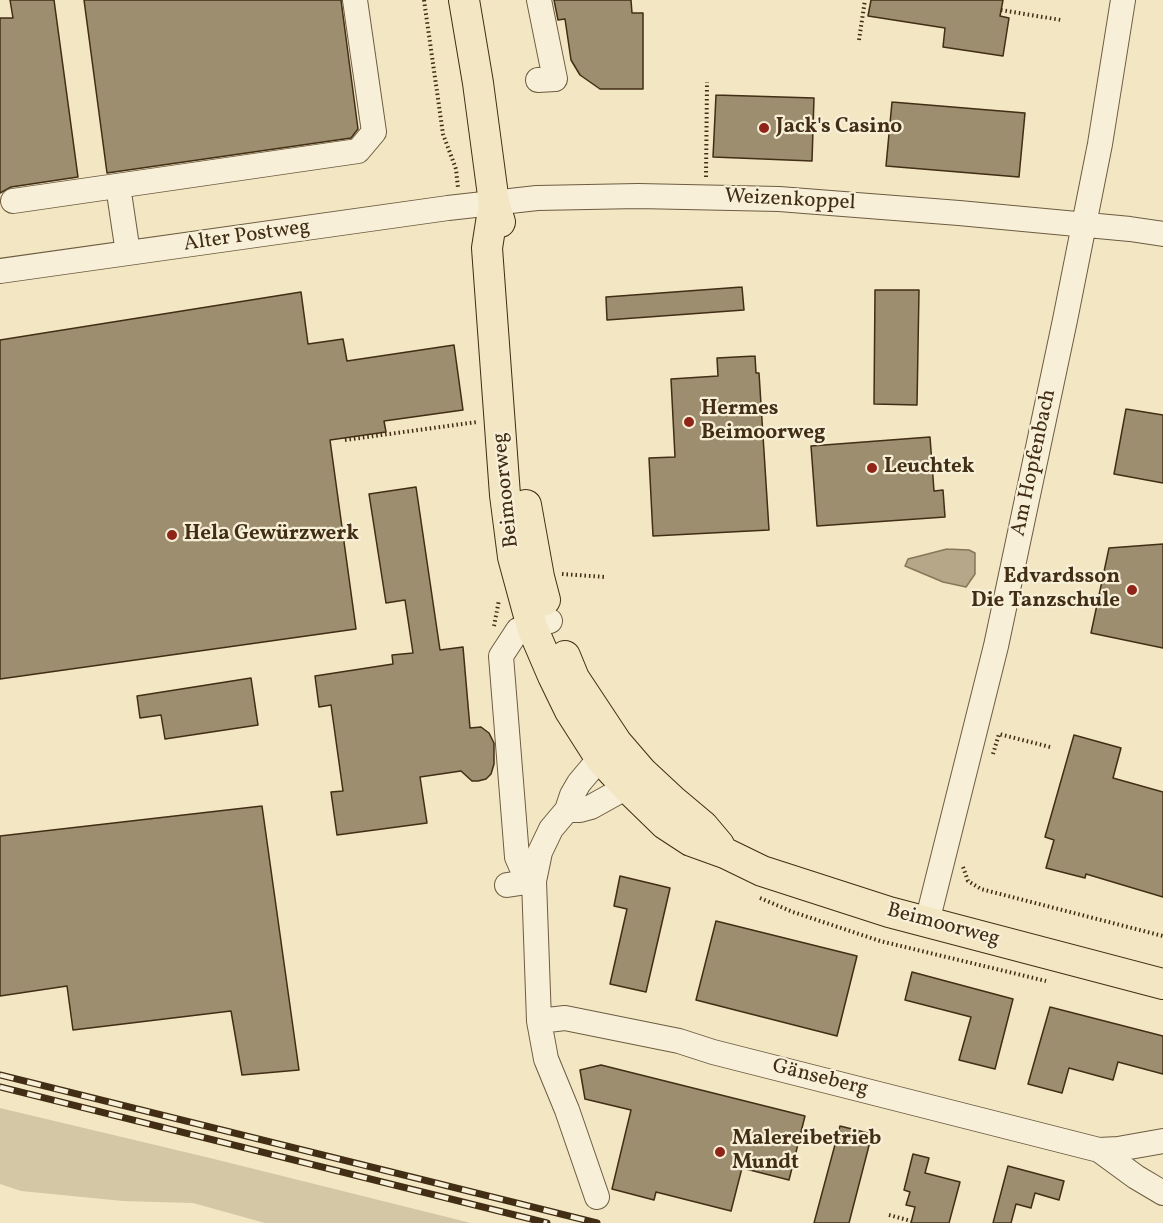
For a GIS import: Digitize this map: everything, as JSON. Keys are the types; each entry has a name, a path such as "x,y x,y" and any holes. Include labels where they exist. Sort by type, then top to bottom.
{"main road":[{"name":"Beimoorweg","path":"464,0 494,203 487,248 505,495 513,557 541,624 570,711 634,780 665,824 691,841 727,854 762,871 842,898 1163,984"}],"street":[{"path":"13,201 358,151 374,132 355,0"},
{"path":"538,80 555,79 539,0"},
{"name":"Am Hopfenbach","path":"927,922 996,646 1084,225 1124,0"},
{"path":"118,186 128,253"},
{"name":"Weizenkoppel","path":"494,203 537,198 706,196 824,202 1130,229 1163,234"},
{"name":"Alter Postweg","path":"0,271 494,203"},
{"path":"534,881 523,871 517,857 501,656 518,630 541,624"},
{"path":"597,1197 567,1110 546,1059 539,1022 534,881 544,842 551,829 567,810 579,783 608,750"},
{"path":"567,810 591,807 634,780"},
{"path":"507,885 534,881"},
{"name":"Gänseberg","path":"539,1022 565,1018 679,1041 713,1052 1099,1150 1163,1141"},
{"name":"Gänseberg","path":"1099,1150 1163,1193"}],"path":[{"path":"424,0 443,134 456,169 461,206"},
{"path":"859,40 865,0"},
{"path":"1001,10 1061,20"},
{"path":"706,196 707,82"},
{"path":"345,440 481,421 480,415"},
{"path":"992,757 999,734 1050,747"},
{"path":"944,855 964,861 963,868 968,881 981,889 1163,936"},
{"path":"752,895 793,912 880,941 1056,983"},
{"path":"889,1215 911,1221"}],"shaded area":[{"path":"947,549 969,550 975,553 975,574 966,587 943,582 905,566 908,559"},
{"path":"0,1108 471,1223 265,1223 193,1203 123,1201 21,1191 0,1184"}],"building":[{"path":"10,0 54,0 78,177 11,187 0,193 0,18 13,18"},
{"path":"84,0 341,0 358,129 351,138 107,173"},
{"path":"554,0 631,0 632,13 643,13 643,89 600,89 580,75 571,60 565,19 558,20"},
{"path":"871,0 1003,0 1000,16 1009,18 1003,56 943,47 945,28 868,16"},
{"name":"Jack's Casino","path":"716,95 814,98 812,161 713,157"},
{"path":"892,102 1025,113 1019,177 886,166"},
{"path":"742,287 744,310 607,320 606,297"},
{"path":"875,290 919,290 917,405 874,404"},
{"name":"Hela Gewürzwerk","path":"301,292 308,344 343,339 347,361 454,345 463,410 384,421 386,432 330,440 356,629 0,679 0,340"},
{"path":"755,356 756,373 759,373 769,530 653,536 649,458 675,457 671,379 718,376 717,358"},
{"path":"1126,409 1163,415 1163,483 1114,474"},
{"name":"Leuchtek","path":"930,437 934,491 943,490 945,517 817,526 811,446"},
{"path":"416,487 440,650 463,647 470,728 481,727 489,733 494,743 494,764 491,774 486,779 478,781 472,781 461,771 420,777 427,823 337,835 331,792 343,791 331,705 319,707 315,676 393,664 392,655 413,653 405,600 386,603 369,494"},
{"name":"Edvardsson Die Tanzschule","path":"1163,544 1163,648 1091,633 1109,548"},
{"path":"251,678 258,725 165,739 161,715 140,718 137,696"},
{"path":"1074,735 1121,748 1113,778 1163,792 1163,897 1086,874 1085,878 1046,868 1054,840 1045,837"},
{"path":"262,806 299,1070 242,1075 231,1011 73,1030 67,986 0,996 0,836"},
{"path":"620,876 670,888 646,992 610,984 627,909 614,906"},
{"path":"716,921 857,956 837,1036 696,1000"},
{"path":"912,972 1013,999 995,1069 959,1060 971,1017 905,1000"},
{"path":"1050,1007 1163,1036 1163,1074 1118,1062 1113,1080 1069,1068 1062,1093 1028,1084"},
{"path":"601,1065 805,1116 789,1180 742,1168 731,1211 656,1192 654,1200 612,1189 631,1110 585,1099 580,1070"},
{"path":"840,1126 872,1134 849,1223 814,1223"},
{"path":"913,1154 929,1158 925,1173 960,1182 949,1223 911,1223 915,1207 906,1205 910,1192 904,1190"},
{"path":"1008,1166 1064,1181 1059,1200 1035,1193 1031,1208 1016,1204 1011,1223 993,1223"}],"railway":[{"path":"0,1075 597,1223"},
{"path":"0,1087 547,1223"}],"place":[{"name":"Jack's Casino","path":"764,128"},
{"name":"Hermes Beimoorweg","path":"689,422"},
{"name":"Leuchtek","path":"872,468"},
{"name":"Hela Gewürzwerk","path":"172,535"},
{"name":"Edvardsson Die Tanzschule","path":"1132,590"},
{"name":"Malereibetrieb Mundt","path":"720,1152"}]}
